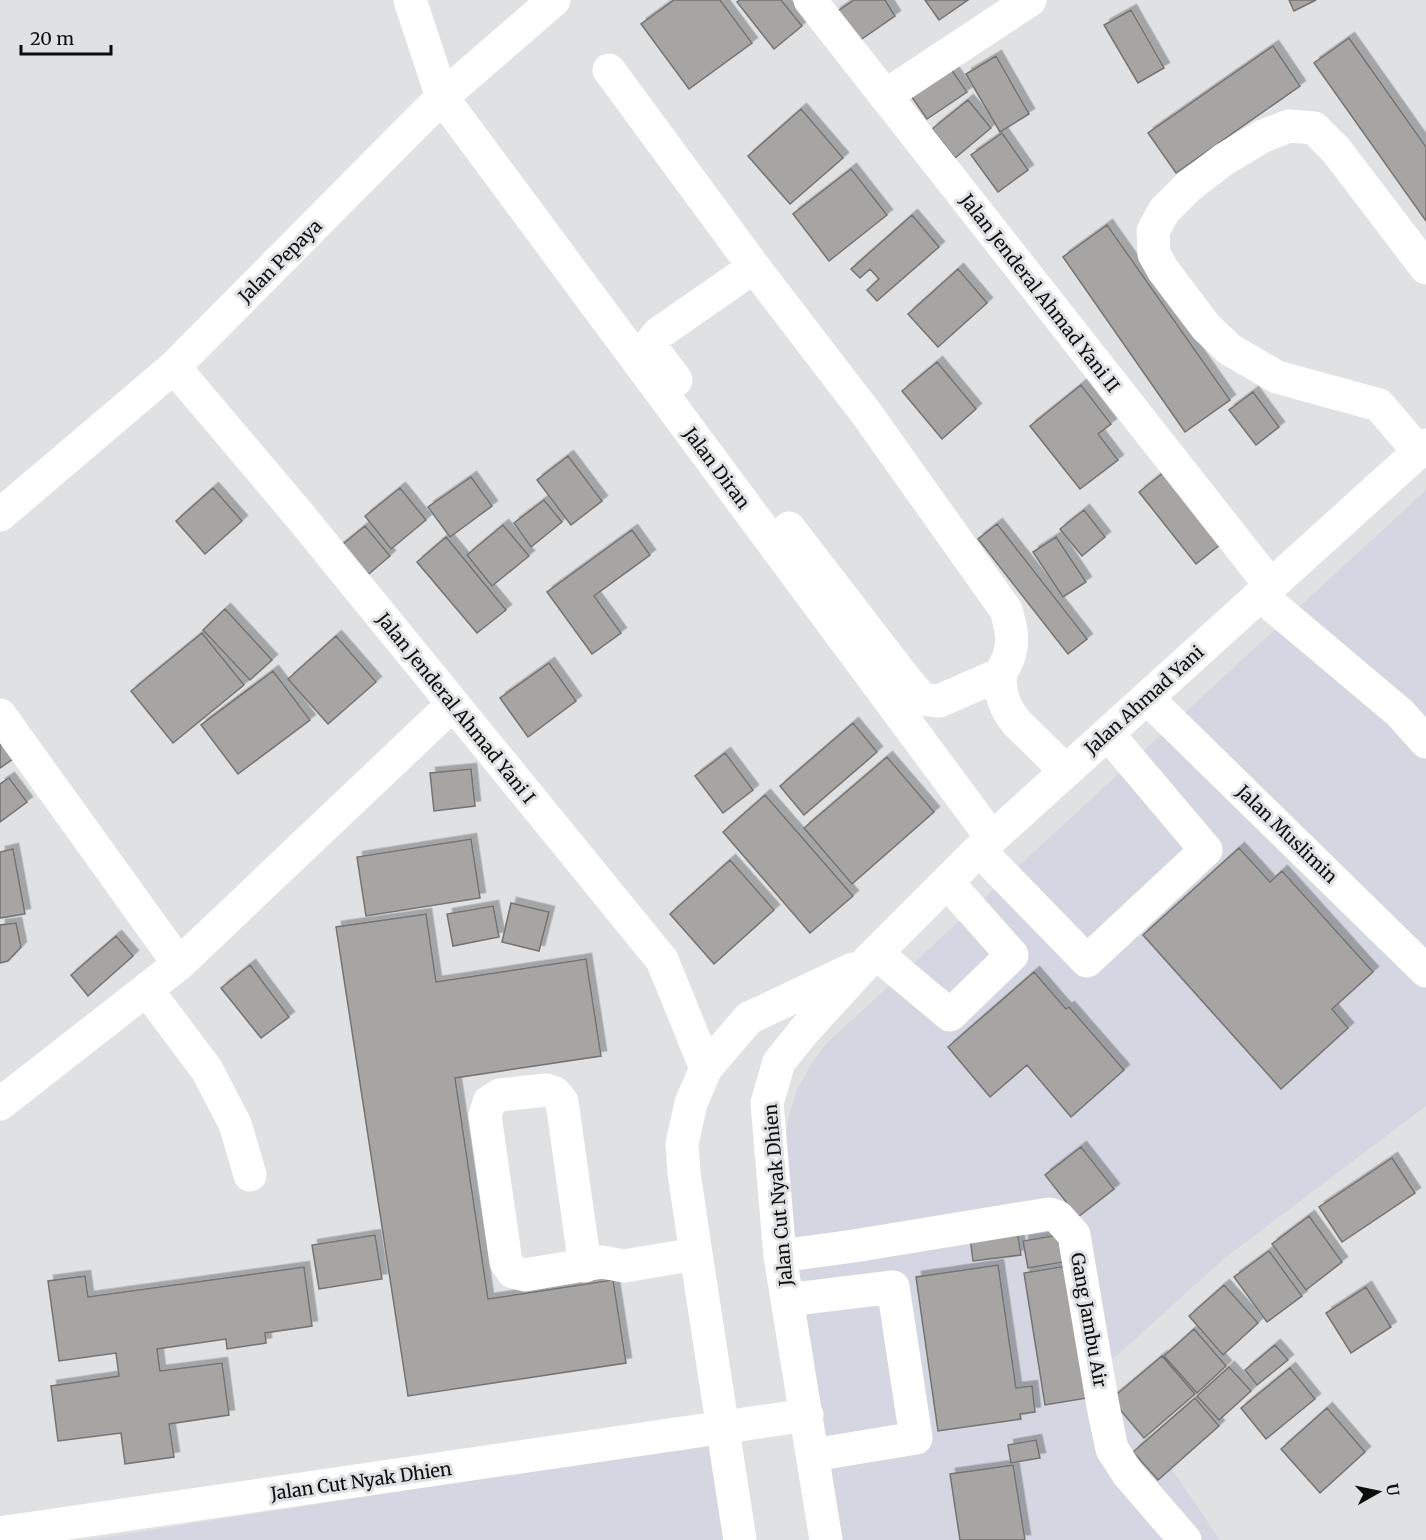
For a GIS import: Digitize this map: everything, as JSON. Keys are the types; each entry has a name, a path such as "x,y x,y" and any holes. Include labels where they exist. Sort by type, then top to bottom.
{"street":[{"name":"Jalan Diran","path":"410,0 442,97 985,844 1087,961 1206,850 1108,734"},
{"name":"Jalan Pepaya","path":"0,515 174,367 525,11 554,0"},
{"name":"Jalan Jenderal Ahmad Yani II","path":"810,0 1266,591 1400,713 1426,742"},
{"path":"885,96 1030,0"},
{"path":"609,70 754,267 866,413 1006,610 1011,627 1010,652 1001,674 1001,691 1004,702 1010,715 1066,771"},
{"path":"1423,449 1379,405 1277,377 1229,349 1206,327 1163,270 1154,254 1153,231 1164,211 1188,187 1223,160 1263,136 1289,126 1314,128 1336,150 1426,268"},
{"path":"754,267 659,333 653,340 655,352 922,699 939,700 1001,674"},
{"name":"Jalan Jenderal Ahmad Yani I","path":"174,367 300,516 662,960 706,1068"},
{"name":"Jalan Ahmad Yani","path":"873,958 985,844 1423,449"},
{"name":"Jalan Muslimin","path":"1147,698 1426,970"},
{"path":"0,1104 179,964 453,704"},
{"path":"0,715 179,964"},
{"path":"740,1540 684,1173 682,1144 691,1103 706,1068 749,1018 873,958 950,1014 1012,955 948,883"},
{"name":"Jalan Cut Nyak Dhien","path":"826,1540 780,1256 767,1102 779,1062 804,1031 873,958"},
{"path":"147,990 207,1070 235,1124 250,1175"},
{"path":"585,1266 562,1102 555,1093 546,1090 500,1095 489,1102 485,1116 506,1262 513,1272 525,1275 585,1266 602,1262 624,1266 696,1254"},
{"name":"Gang Jambu Air","path":"780,1256 1049,1214 1058,1217 1074,1235 1112,1449 1128,1474 1185,1540"},
{"path":"787,1300 893,1287 916,1438 813,1455"},
{"name":"Jalan Cut Nyak Dhien","path":"0,1533 807,1415"}],"shaded area":[{"path":"1426,490 1426,1106 1226,1257 1103,1368 1220,1540 840,1540 786,1186 785,1139 789,1116 797,1090 810,1066 826,1044"},
{"path":"708,1443 723,1540 87,1540"}],"building":[{"path":"674,0 720,0 752,43 689,89 641,24"},
{"path":"740,0 781,0 802,26 774,49 737,2"},
{"path":"854,0 885,0 895,16 856,43 835,13"},
{"path":"925,0 968,0 939,20"},
{"path":"1289,0 1316,0 1294,11"},
{"path":"1131,10 1164,68 1138,83 1104,25"},
{"path":"1349,38 1426,147 1426,221 1314,63"},
{"path":"1273,46 1300,86 1176,173 1148,133"},
{"path":"996,56 1029,114 1000,132 966,74"},
{"path":"951,69 967,92 927,119 911,96"},
{"path":"968,100 991,128 955,158 932,129"},
{"path":"801,109 843,158 790,204 748,156"},
{"path":"1002,133 1028,170 998,192 971,155"},
{"path":"851,169 887,215 829,261 793,214"},
{"path":"912,215 939,247 877,301 867,290 879,279 870,269 860,278 851,269"},
{"path":"1107,225 1230,400 1185,432 1063,257"},
{"path":"958,269 987,303 938,347 908,314"},
{"path":"937,362 976,409 942,439 902,391"},
{"path":"1081,385 1111,424 1098,434 1118,460 1080,489 1030,426"},
{"path":"1253,392 1279,427 1256,445 1229,410"},
{"path":"568,456 602,501 571,525 537,480"},
{"path":"1168,469 1225,541 1196,564 1139,492"},
{"path":"471,477 492,506 450,537 428,507"},
{"path":"213,488 242,521 205,554 176,521"},
{"path":"400,488 426,520 391,549 365,516"},
{"path":"544,500 562,522 531,547 514,523"},
{"path":"1084,510 1105,537 1082,556 1060,529"},
{"path":"997,524 1087,639 1068,654 978,539"},
{"path":"503,525 529,556 492,586 467,555"},
{"path":"365,526 390,556 364,578 338,548"},
{"path":"632,530 650,555 594,596 621,633 592,654 547,592"},
{"path":"446,537 506,610 477,633 417,562"},
{"path":"1056,537 1086,582 1063,597 1033,552"},
{"path":"225,609 272,660 250,680 203,630"},
{"path":"202,633 244,685 173,743 131,691"},
{"path":"336,636 376,682 328,724 288,679"},
{"path":"549,663 576,701 528,737 500,698"},
{"path":"273,671 310,720 238,774 201,725"},
{"path":"853,723 877,752 804,815 780,786"},
{"path":"0,739 13,759 0,768"},
{"path":"725,753 753,790 723,813 695,776"},
{"path":"887,757 934,812 852,884 804,828"},
{"path":"471,769 475,806 434,811 430,773"},
{"path":"9,778 27,802 0,822 0,784"},
{"path":"765,795 853,896 810,933 723,832"},
{"path":"471,839 480,898 366,916 357,857"},
{"path":"1239,848 1270,882 1282,871 1373,972 1332,1009 1348,1028 1281,1089 1143,935"},
{"path":"13,849 25,914 0,918 0,852"},
{"path":"730,860 774,910 714,964 670,914"},
{"path":"511,903 549,912 539,951 502,942"},
{"path":"493,906 499,937 453,946 447,914"},
{"path":"426,914 436,982 586,959 601,1056 455,1078 488,1299 613,1280 626,1363 408,1396 336,927"},
{"path":"16,923 21,947 8,961 0,963 0,925"},
{"path":"116,936 133,956 88,996 71,975"},
{"path":"250,965 289,1017 261,1038 221,988"},
{"path":"1034,972 1066,1009 1069,1007 1124,1070 1071,1117 1027,1065 990,1097 948,1047"},
{"path":"1081,1147 1114,1189 1078,1217 1045,1175"},
{"path":"1392,1158 1415,1193 1342,1242 1319,1207"},
{"path":"1309,1216 1342,1262 1306,1290 1272,1244"},
{"path":"1017,1231 1021,1255 973,1261 970,1237"},
{"path":"1064,1234 1069,1261 1028,1268 1023,1241"},
{"path":"375,1235 382,1279 319,1289 312,1245"},
{"path":"1269,1251 1302,1296 1267,1322 1234,1277"},
{"path":"998,1265 1016,1388 1032,1386 1035,1412 1020,1414 1021,1419 938,1431 916,1277"},
{"path":"1072,1265 1093,1397 1045,1405 1024,1273"},
{"path":"304,1267 312,1326 265,1333 266,1343 227,1349 226,1339 157,1349 160,1371 222,1363 229,1415 169,1424 174,1457 125,1464 121,1433 58,1441 51,1386 119,1376 116,1353 59,1361 48,1281 85,1276 88,1297"},
{"path":"1224,1285 1258,1323 1223,1355 1189,1316"},
{"path":"1366,1287 1391,1327 1351,1353 1326,1313"},
{"path":"1194,1329 1226,1366 1197,1393 1164,1356"},
{"path":"1275,1345 1288,1360 1257,1385 1245,1370"},
{"path":"1162,1356 1195,1394 1144,1438 1111,1399"},
{"path":"1229,1367 1251,1391 1219,1420 1197,1396"},
{"path":"1290,1368 1315,1399 1266,1439 1241,1408"},
{"path":"1195,1398 1219,1426 1158,1480 1133,1452"},
{"path":"1327,1408 1365,1452 1320,1493 1281,1449"},
{"path":"1036,1440 1040,1458 1011,1463 1008,1445"},
{"path":"1013,1465 1025,1540 960,1540 950,1474"}]}
